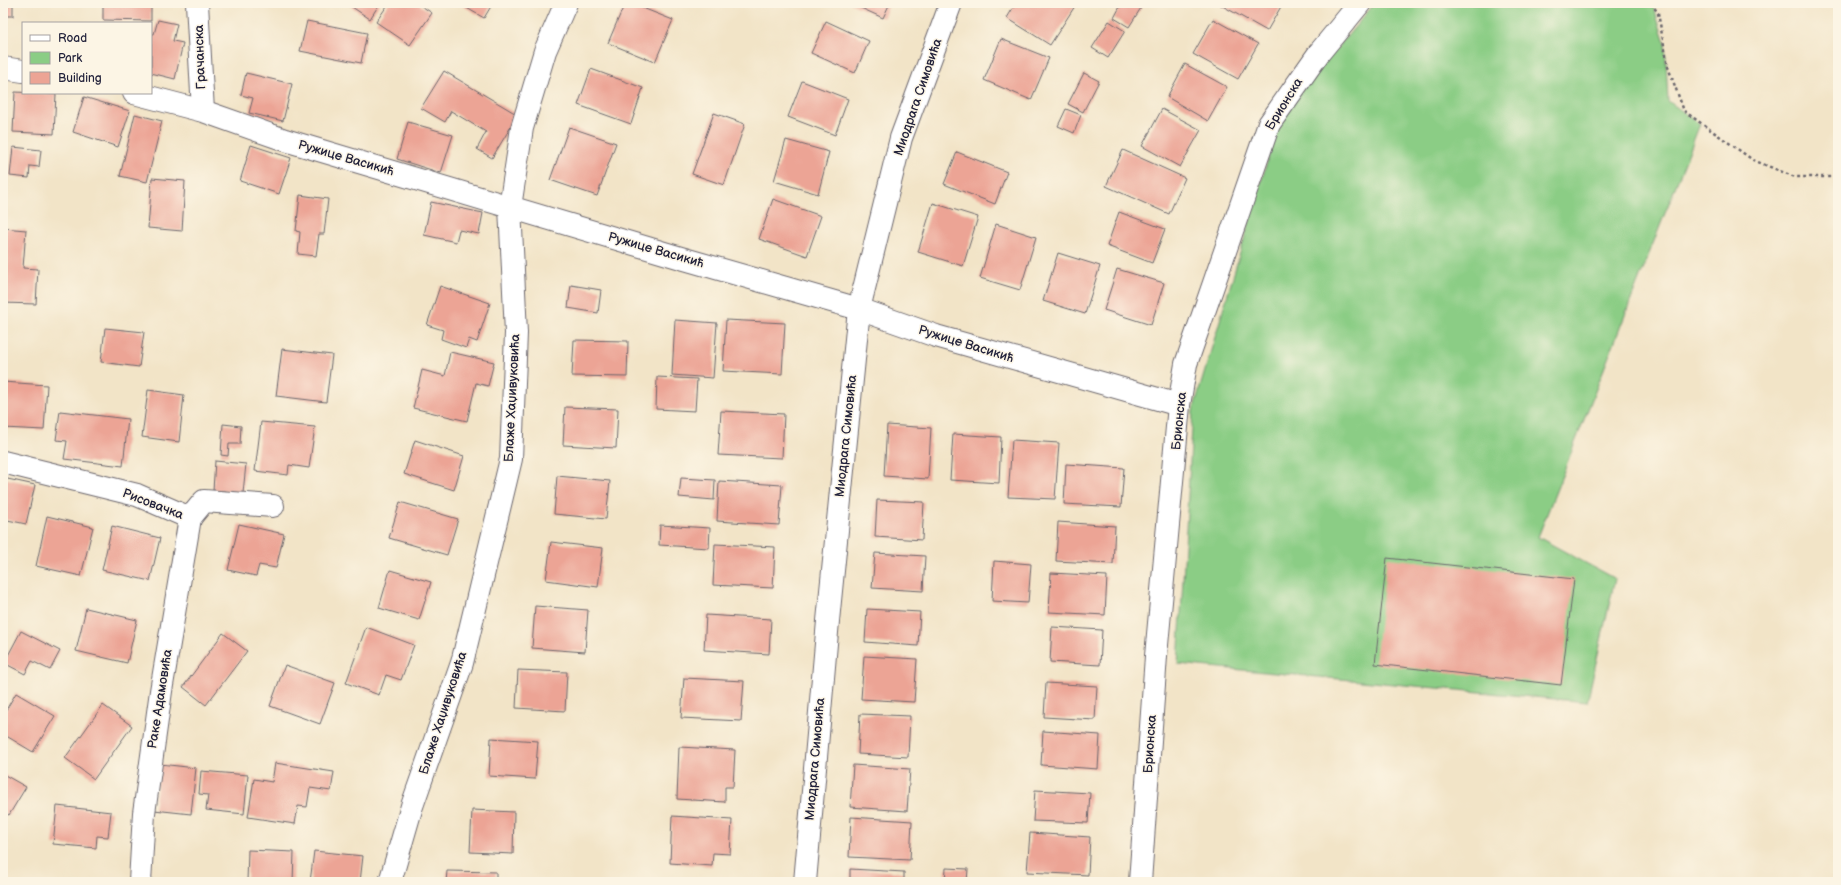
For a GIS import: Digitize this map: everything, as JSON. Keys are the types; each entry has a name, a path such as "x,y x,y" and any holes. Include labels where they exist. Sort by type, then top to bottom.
{"street":[{"name":"Грачанска","path":"197,3 203,111"},
{"name":"Блаже Хаџивуковића","path":"390,882 412,806 462,663 511,459 516,333 510,207 522,128 545,51 566,3"},
{"name":"Миодрага Симовића","path":"805,882 828,621 859,309 901,138 951,3"},
{"name":"Брионска","path":"1140,882 1156,656 1179,405 1186,364 1269,124 1318,52 1360,3"},
{"path":"3,68 22,71"},
{"name":"Ружице Васикић","path":"138,94 203,111 285,140 859,309 936,336 1179,405"},
{"name":"Рисовачка","path":"3,462 137,495 190,518 204,501 274,506"},
{"name":"Раке Адамовића","path":"140,882 146,797 161,691 190,518"}],"path":[{"path":"1651,3 1658,13 1668,67 1684,111 1753,160 1795,177 1838,177"}],"green space":[{"path":"1375,3 1652,3 1665,42 1668,101 1700,124 1538,537 1615,579 1587,702 1178,664 1193,411 1281,115"}],"building":[{"path":"3,3 13,3 13,16 3,16"},
{"path":"103,3 151,3 151,21 103,20"},
{"path":"346,3 380,3 370,19"},
{"path":"389,3 417,3 432,13 410,45 376,22"},
{"path":"458,3 493,3 484,18"},
{"path":"625,3 630,3 673,20 655,62 608,43"},
{"path":"850,3 890,3 883,18"},
{"path":"1016,3 1070,3 1075,6 1050,45 1007,18"},
{"path":"1122,3 1144,3 1129,27 1114,18"},
{"path":"1219,3 1283,3 1267,31"},
{"path":"1213,19 1258,44 1238,79 1193,54"},
{"path":"158,20 177,24 173,41 183,43 175,79 152,73 152,34 154,34"},
{"path":"307,21 367,33 361,63 300,51"},
{"path":"826,21 869,41 855,73 811,53"},
{"path":"1109,21 1125,31 1108,58 1092,48"},
{"path":"1001,39 1049,58 1031,100 984,80"},
{"path":"1185,64 1227,87 1208,121 1167,97"},
{"path":"591,69 643,88 631,124 578,105"},
{"path":"444,71 518,115 492,158 477,149 486,132 451,111 445,122 421,108"},
{"path":"246,73 292,84 283,121 249,113 253,98 241,95"},
{"path":"1084,73 1099,81 1083,112 1068,104"},
{"path":"802,81 848,99 835,135 788,117"},
{"path":"15,92 22,92 22,94 56,94 54,134 13,132"},
{"path":"84,97 130,111 118,147 73,132"},
{"path":"1066,109 1081,115 1074,133 1058,126"},
{"path":"1162,109 1201,130 1180,167 1142,146"},
{"path":"714,113 745,124 724,185 692,174"},
{"path":"135,114 162,121 147,182 120,176"},
{"path":"408,122 453,135 441,173 397,159"},
{"path":"569,127 616,143 597,196 550,180"},
{"path":"786,140 829,152 818,194 774,181"},
{"path":"251,145 291,158 279,194 240,181"},
{"path":"13,147 41,150 39,167 30,166 29,178 10,176"},
{"path":"1123,150 1185,178 1169,214 1106,186"},
{"path":"957,152 1007,172 995,204 944,184"},
{"path":"152,178 185,181 182,231 148,228"},
{"path":"300,195 328,199 324,234 319,234 316,256 298,254 300,232 296,231"},
{"path":"773,199 821,216 807,256 759,239"},
{"path":"431,202 483,213 479,234 459,230 456,242 424,235"},
{"path":"933,203 978,217 963,266 918,252"},
{"path":"1119,212 1165,229 1152,263 1107,246"},
{"path":"996,224 1036,237 1020,290 980,278"},
{"path":"3,228 26,230 23,268 38,269 36,304 3,303"},
{"path":"1058,253 1100,266 1085,314 1043,301"},
{"path":"1117,269 1164,283 1151,325 1104,310"},
{"path":"571,285 601,290 598,313 568,308"},
{"path":"440,286 490,303 477,342 469,339 466,348 441,339 443,330 427,325"},
{"path":"675,320 717,323 713,378 672,375"},
{"path":"726,320 785,323 782,374 723,371"},
{"path":"105,328 144,332 139,367 101,362"},
{"path":"574,340 628,341 627,377 572,376"},
{"path":"282,349 332,355 326,402 276,396"},
{"path":"450,352 494,362 488,386 476,383 467,421 413,408 422,370 445,376"},
{"path":"657,377 697,379 695,411 656,409"},
{"path":"3,382 47,385 44,430 3,428"},
{"path":"148,390 184,395 179,442 142,437"},
{"path":"565,407 618,409 616,448 563,445"},
{"path":"60,411 128,419 123,466 64,459 67,441 56,440"},
{"path":"721,411 784,414 782,458 718,455"},
{"path":"261,422 315,427 309,468 289,465 288,475 255,471"},
{"path":"223,424 241,426 240,444 229,444 228,456 221,455"},
{"path":"887,425 931,428 928,479 884,476"},
{"path":"953,434 1001,437 999,483 950,480"},
{"path":"415,440 464,456 454,490 404,474"},
{"path":"1012,440 1059,443 1055,499 1008,497"},
{"path":"215,461 246,464 243,493 213,490"},
{"path":"1066,464 1124,468 1121,507 1064,504"},
{"path":"557,476 610,481 606,519 554,514"},
{"path":"3,478 35,485 26,524 3,519"},
{"path":"681,478 715,480 714,500 679,497"},
{"path":"719,481 782,485 779,525 717,521"},
{"path":"877,500 924,502 922,540 875,537"},
{"path":"400,502 458,519 447,555 389,538"},
{"path":"47,516 93,527 81,576 36,566"},
{"path":"1058,522 1115,526 1113,564 1056,561"},
{"path":"239,524 284,534 276,568 259,565 256,576 228,570"},
{"path":"660,525 710,528 709,548 659,545"},
{"path":"112,526 160,538 150,581 102,570"},
{"path":"551,542 603,548 598,587 546,580"},
{"path":"715,544 775,547 773,588 713,585"},
{"path":"875,553 925,556 923,591 872,588"},
{"path":"1387,558 1574,579 1561,685 1375,664"},
{"path":"994,561 1031,564 1028,603 992,601"},
{"path":"390,570 431,582 419,620 379,608"},
{"path":"1051,573 1107,576 1105,615 1049,612"},
{"path":"535,606 588,610 585,652 532,648"},
{"path":"86,608 137,620 127,663 76,651"},
{"path":"867,609 920,612 918,646 865,642"},
{"path":"706,615 771,619 769,654 704,650"},
{"path":"366,627 414,645 401,680 386,675 379,695 346,683"},
{"path":"1052,627 1102,630 1100,665 1050,662"},
{"path":"21,631 60,651 50,670 32,661 25,674 4,663"},
{"path":"223,633 247,651 206,705 183,687"},
{"path":"864,656 917,659 914,702 861,699"},
{"path":"285,665 335,683 320,724 270,706"},
{"path":"518,670 567,672 565,711 516,708"},
{"path":"684,678 744,681 741,721 681,718"},
{"path":"1046,683 1097,686 1095,720 1044,717"},
{"path":"16,693 55,716 33,752 3,734 3,715"},
{"path":"103,705 132,726 94,779 65,758"},
{"path":"860,714 910,716 908,757 858,754"},
{"path":"1043,731 1100,735 1098,769 1041,765"},
{"path":"491,738 538,741 535,779 489,776"},
{"path":"679,747 735,750 733,787 725,787 725,802 677,799"},
{"path":"275,763 334,772 331,791 310,788 307,807 298,806 295,824 248,817 254,779 272,782"},
{"path":"160,764 196,768 191,814 154,810"},
{"path":"853,765 910,769 907,811 850,807"},
{"path":"201,771 248,775 244,814 206,810 208,795 199,794"},
{"path":"3,774 26,787 9,815 3,812"},
{"path":"1035,790 1090,793 1088,823 1033,821"},
{"path":"57,806 111,812 108,837 97,836 96,848 53,844"},
{"path":"472,810 514,812 513,854 470,852"},
{"path":"672,816 732,820 730,854 713,853 712,866 670,863"},
{"path":"851,817 912,821 910,860 849,857"},
{"path":"1030,833 1090,837 1088,875 1027,872"},
{"path":"248,850 294,852 293,882 247,882"},
{"path":"314,851 363,856 360,882 310,882"},
{"path":"946,868 968,869 967,882 945,882"},
{"path":"850,869 904,872 904,882 850,882"},
{"path":"447,871 496,872 496,882 446,882"},
{"path":"667,879 690,881 690,882 667,882"}]}
